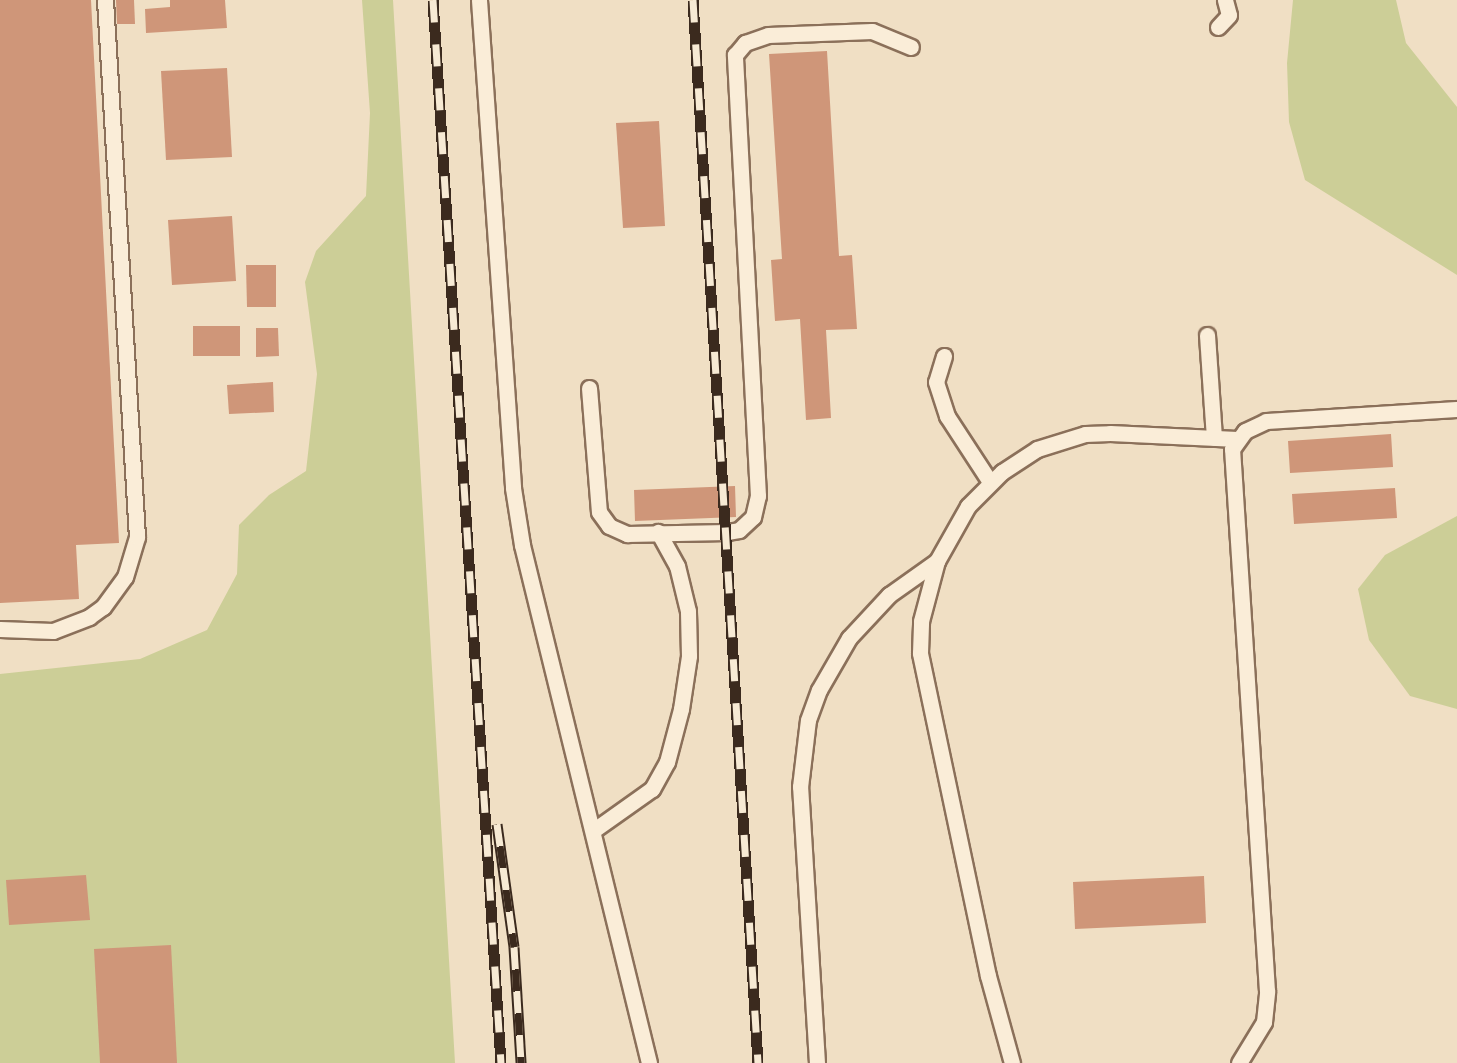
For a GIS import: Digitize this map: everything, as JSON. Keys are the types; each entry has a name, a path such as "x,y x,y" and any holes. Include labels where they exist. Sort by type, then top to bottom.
{"lane":[{"path":"0,628 53,631 89,617 104,606 125,578 137,537 105,0"},
{"path":"479,0 513,488 522,545 650,1063"},
{"path":"1218,27 1230,15 1225,0"},
{"path":"589,388 599,512 609,526 627,534 739,530 753,517 758,496 735,55 745,43 768,35 872,30 911,47"},
{"path":"1207,335 1214,438"},
{"path":"944,356 936,382 948,416 990,482"},
{"path":"1012,1063 988,976 920,653 921,622 937,561 960,519 990,482 1036,449 1085,434 1237,439 1266,421 1457,409"},
{"path":"1237,439 1231,469 1267,991 1258,1037 1239,1063"},
{"path":"594,830 652,789 667,762 682,709 689,656 688,610 677,566 658,532"},
{"path":"817,1063 800,786 808,720 819,690 849,638 889,595 937,561"}],"green space":[{"path":"362,0 393,0 455,1063 0,1063 0,674 140,659 207,630 237,574 239,525 269,495 306,471 317,374 305,282 316,251 366,196 370,113"},
{"path":"1293,0 1396,0 1406,43 1457,107 1457,275 1305,180 1289,122 1287,63"},
{"path":"1457,516 1457,709 1410,696 1369,640 1358,589 1385,555"}],"building":[{"path":"0,0 91,0 119,543 76,545 79,599 0,603"},
{"path":"116,0 134,0 135,24 117,24"},
{"path":"170,0 225,0 227,28 146,33 145,9 170,7"},
{"path":"827,51 839,256 852,255 857,329 826,330 831,418 806,420 800,319 775,321 771,260 782,259 769,54"},
{"path":"227,68 232,157 166,160 161,71"},
{"path":"659,121 665,226 623,228 616,123"},
{"path":"232,216 236,281 172,285 168,220"},
{"path":"246,265 276,265 276,307 247,307"},
{"path":"193,326 240,326 240,356 193,356"},
{"path":"256,328 278,328 279,356 256,357"},
{"path":"273,382 274,412 229,414 227,385"},
{"path":"1391,434 1393,467 1290,473 1288,441"},
{"path":"735,486 736,517 635,521 634,490"},
{"path":"1395,488 1397,518 1294,524 1292,494"},
{"path":"86,875 90,920 9,925 6,880"},
{"path":"1204,876 1206,923 1075,929 1073,882"},
{"path":"171,945 177,1063 100,1063 94,949"}],"railway":[{"path":"433,0 501,1063"},
{"path":"693,0 758,1063"},
{"path":"497,824 514,947 521,1063"}]}
